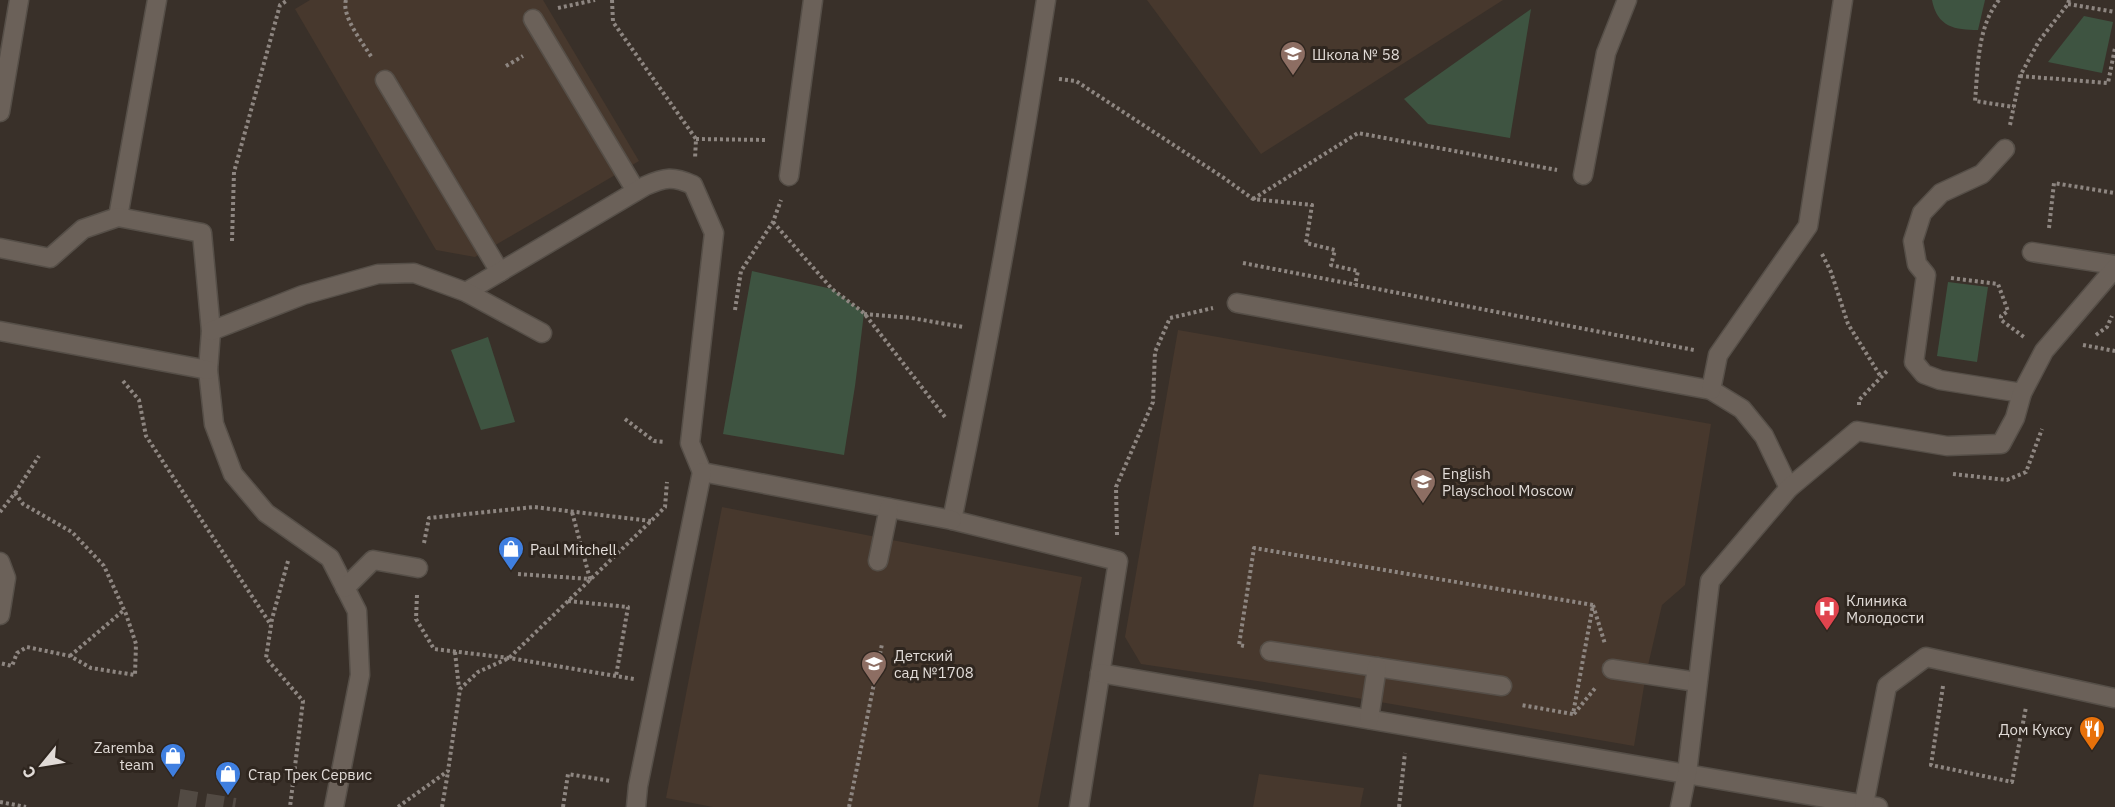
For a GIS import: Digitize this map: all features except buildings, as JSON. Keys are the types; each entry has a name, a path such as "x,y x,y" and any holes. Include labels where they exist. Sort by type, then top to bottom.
{"lane":[{"path":"0,112 19,0"},
{"path":"118,217 157,0"},
{"path":"789,176 813,0"},
{"path":"952,520 968,446 1035,75 1046,0"},
{"path":"1583,175 1606,53 1627,0"},
{"path":"1711,390 1718,355 1808,226 1843,0"},
{"path":"541,14 636,191"},
{"path":"385,80 500,272"},
{"path":"2005,149 1982,174 1941,193 1922,213 1913,241 1917,264 1926,275 1914,362 1924,374 1940,380 2022,393"},
{"path":"466,292 660,179 678,178 693,185 714,233 690,443 702,472 638,786 636,807"},
{"path":"0,248 50,258 83,229 118,217 202,233 211,331 208,370 214,424 233,474 266,513 330,558 357,611 360,675 334,807"},
{"path":"2039,253 2115,266"},
{"path":"1680,807 1687,773 1710,581 1789,488 1857,431 1947,446 2001,444 2015,418 2022,393 2044,351 2115,266"},
{"path":"211,331 303,295 378,274 414,273 466,292 542,333"},
{"path":"1237,303 1711,390 1742,408 1764,436 1789,488"},
{"path":"0,331 208,370"},
{"path":"702,472 952,520 1118,561 1079,807"},
{"path":"878,561 889,508"},
{"path":"345,588 374,560 418,568"},
{"path":"0,562 6,578 0,615"},
{"path":"1270,651 1502,686"},
{"path":"1100,673 1871,806 1887,686 1926,657 2114,698"},
{"path":"1369,719 1377,667"},
{"path":"1612,669 1697,682"}],"path":[{"path":"232,242 234,172 280,2 288,0"},
{"path":"346,0 344,6 347,17 385,80"},
{"path":"541,14 595,0"},
{"path":"612,0 613,22 696,139 793,141"},
{"path":"1999,0 1991,10 1980,51 1975,101 2014,107"},
{"path":"2005,149 2020,76 2039,41 2069,2 2115,12"},
{"path":"2020,76 2108,83 2115,48"},
{"path":"1035,75 1076,81 1253,199 1312,205 1306,243 1335,250 1331,265 1358,271 1355,285"},
{"path":"1253,199 1358,134 1583,175"},
{"path":"2039,253 2054,183 2115,193"},
{"path":"734,316 741,271 773,222 832,289 864,314 968,446"},
{"path":"1808,226 1831,272 1848,324 1881,377"},
{"path":"1243,263 1718,355"},
{"path":"1926,275 1998,284 2008,311 2001,316"},
{"path":"1118,561 1116,487 1153,402 1155,352 1158,343 1170,318 1237,303"},
{"path":"864,314 911,318 988,331"},
{"path":"2081,345 2115,351"},
{"path":"1857,431 1859,400 1889,369"},
{"path":"120,376 139,400 146,436 271,625"},
{"path":"625,419 654,441 690,443"},
{"path":"0,512 15,494 39,456"},
{"path":"460,689 478,672 509,657 665,507 667,482"},
{"path":"0,663 12,666 16,653 27,647 70,657 91,669 135,675 136,644 124,610 104,566 72,532 23,504 15,494"},
{"path":"651,521 534,507 429,518 418,568 416,619 434,649 509,657 659,684"},
{"path":"572,512 590,579"},
{"path":"290,807 303,700 266,657 271,625 296,533"},
{"path":"1270,651 1239,645 1254,548 1593,605"},
{"path":"518,574 590,579"},
{"path":"567,601 628,606 616,676"},
{"path":"1573,714 1612,669 1593,605"},
{"path":"1573,714 1593,605"},
{"path":"70,657 124,610"},
{"path":"849,807 882,644"},
{"path":"442,807 460,689 455,652"},
{"path":"1946,662 1931,765 2012,782 2031,680"},
{"path":"1520,705 1573,714"},
{"path":"1400,807 1408,726"},
{"path":"398,807 448,771"},
{"path":"563,807 568,774 638,786"},
{"path":"0,802 26,807"}],"shaded area":[{"path":"310,0 543,0 639,161 475,257 436,250 295,9"},
{"name":"Школа № 58","path":"1147,0 1503,0 1261,154"},
{"name":"English Playschool Moscow","path":"1178,330 1711,424 1685,585 1662,605 1646,674 1634,746 1264,682 1141,664 1125,637"},
{"name":"Детский сад №1708","path":"722,507 1082,577 1038,807 713,807 666,798"},
{"path":"1259,774 1364,788 1360,807 1253,807"}],"green space":[{"path":"1932,0 1985,0 1978,30 1955,28 1948,25 1938,16"},
{"path":"1531,9 1510,138 1428,124 1404,99"},
{"path":"2084,16 2113,22 2102,73 2048,62"},
{"path":"752,271 832,289 864,313 844,455 723,434"},
{"path":"1948,282 1988,287 1977,362 1937,356"},
{"path":"488,337 515,422 481,430 451,350"}],"tunnel":[{"path":"179,798 235,807"}],"place":[{"name":"Школа № 58","path":"1293,77"},
{"name":"English Playschool Moscow","path":"1423,505"},
{"name":"Paul Mitchell","path":"511,572"},
{"name":"Клиника Молодости","path":"1827,632"},
{"name":"Детский сад №1708","path":"874,687"},
{"name":"Дом Куксу","path":"2092,752"},
{"name":"Zaremba team","path":"173,779"},
{"name":"Стар Трек Сервис","path":"228,797"}]}
